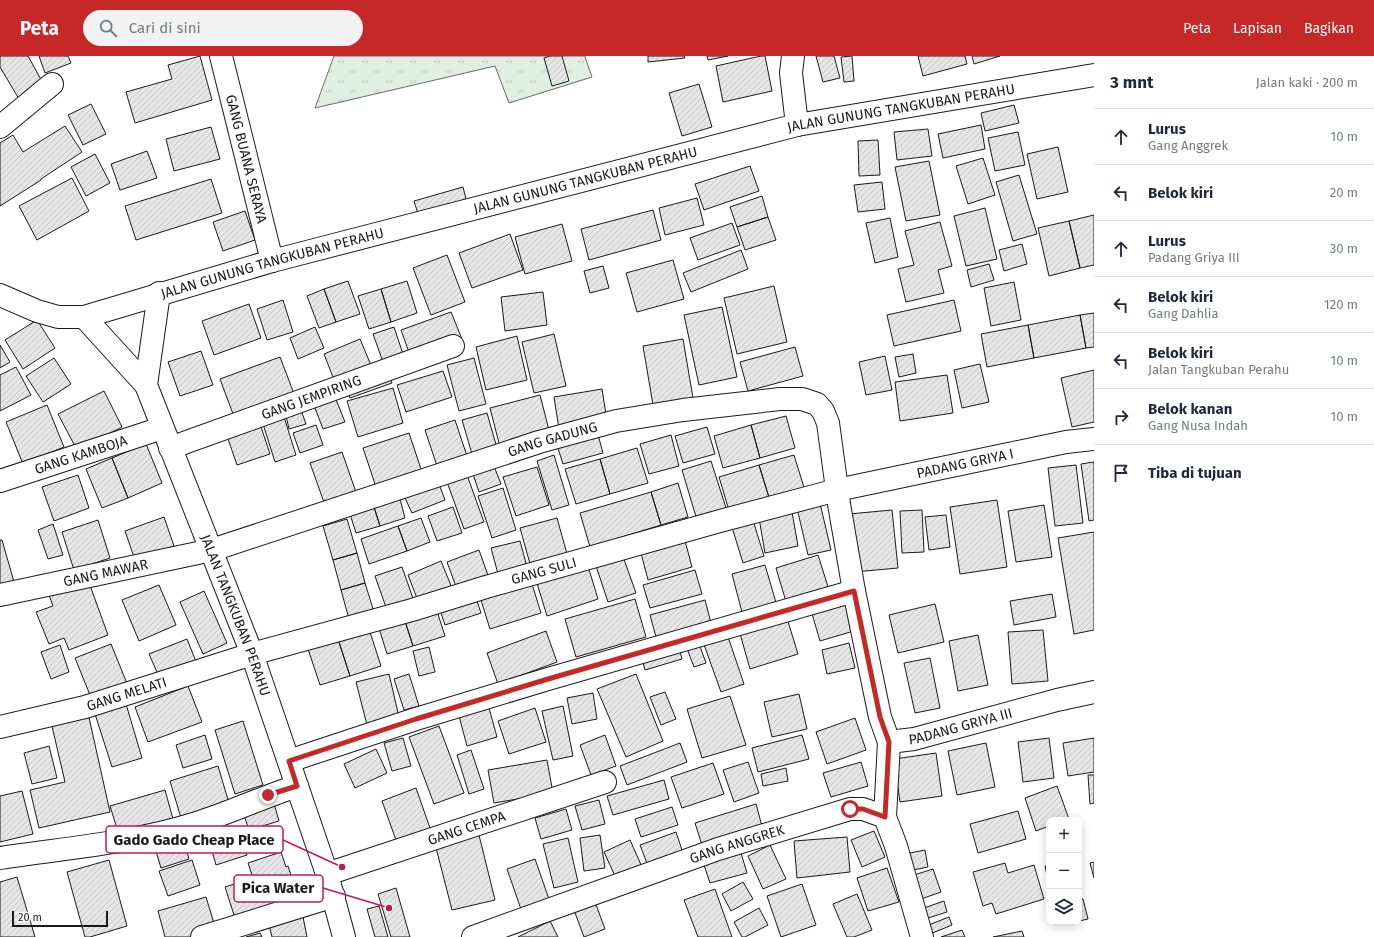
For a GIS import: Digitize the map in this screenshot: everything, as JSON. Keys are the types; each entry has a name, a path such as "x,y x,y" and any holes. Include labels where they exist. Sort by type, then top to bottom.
{"street":[{"name":"GANG BUANA SERAYA","path":"220,56 272,261"},
{"path":"793,56 791,73 797,125"},
{"name":"JALAN GUNUNG TANGKUBAN PERAHU","path":"0,295 38,311 58,317 84,317 272,261 797,125 1094,75"},
{"path":"0,127 52,84"},
{"name":"JALAN TANGKUBAN PERAHU","path":"159,294 146,385 252,654 327,874 344,937"},
{"path":"84,317 146,385"},
{"name":"GANG JEMPIRING","path":"170,448 453,346"},
{"name":"GANG GADUNG","path":"212,550 539,442 616,421 683,410 780,399 802,399 817,404 823,411 828,423 837,490"},
{"name":"GANG KAMBOJA","path":"0,482 162,428"},
{"name":"PADANG GRIYA I","path":"837,490 1066,442 1094,439"},
{"name":"PADANG GRIYA III","path":"837,490 854,591 880,717 889,742 914,739 1057,700 1094,692"},
{"name":"GANG SULI","path":"252,654 412,610 486,587 712,523 837,490"},
{"name":"GANG MAWAR","path":"0,595 212,550"},
{"path":"289,761 416,719 548,679 854,591"},
{"name":"GANG MELATI","path":"0,727 85,707 252,654"},
{"path":"889,742 885,817 896,846 922,937"},
{"name":"GANG CEMPA","path":"327,874 605,782"},
{"path":"0,858 104,844 154,834 197,823 268,795 297,786"},
{"name":"GANG ANGGREK","path":"473,937 718,849 850,809 863,809 885,817"},
{"path":"202,937 334,896"}],"green space":[{"path":"334,56 586,56 585,57 592,77 509,103 495,66 315,108"}],"building":[{"path":"0,56 28,56 44,85 19,99 0,67"},
{"path":"39,56 68,56 71,63 45,73"},
{"path":"200,56 212,100 135,123 126,92 172,79 168,65"},
{"path":"550,56 562,56 569,81 552,86 544,58"},
{"path":"648,56 684,56 685,58 648,62"},
{"path":"707,56 728,56 708,60"},
{"path":"765,56 772,91 723,102 716,66"},
{"path":"816,56 834,56 840,78 823,82"},
{"path":"852,56 854,81 844,82 841,57"},
{"path":"918,56 965,56 967,64 923,76"},
{"path":"972,56 1000,56 974,64"},
{"path":"699,84 712,127 682,136 669,93"},
{"path":"91,104 106,134 83,145 68,115"},
{"path":"1014,105 1019,123 985,131 981,113"},
{"path":"981,125 985,149 943,158 938,134"},
{"path":"65,126 82,152 0,206 0,143 13,135 23,152"},
{"path":"211,127 220,159 174,171 166,139"},
{"path":"928,129 932,156 897,160 894,132"},
{"path":"1018,132 1025,165 995,171 988,138"},
{"path":"878,140 880,175 859,176 858,141"},
{"path":"1058,147 1068,192 1037,199 1027,154"},
{"path":"147,151 157,178 120,190 111,164"},
{"path":"95,154 110,183 86,196 71,167"},
{"path":"983,158 995,195 968,204 956,166"},
{"path":"929,161 940,215 906,221 895,167"},
{"path":"750,166 759,191 704,210 695,184"},
{"path":"1019,175 1037,234 1013,241 996,182"},
{"path":"72,178 89,211 37,240 19,206"},
{"path":"211,179 222,213 136,240 125,206"},
{"path":"882,182 885,209 858,212 854,185"},
{"path":"463,187 467,203 419,217 414,201"},
{"path":"762,196 768,217 737,227 730,207"},
{"path":"697,198 704,225 665,235 659,208"},
{"path":"985,208 997,259 966,266 954,216"},
{"path":"653,210 661,240 589,260 581,229"},
{"path":"245,211 255,240 223,251 213,222"},
{"path":"1094,215 1094,265 1080,268 1069,221"},
{"path":"768,217 776,240 745,250 737,227"},
{"path":"890,218 898,257 875,263 866,223"},
{"path":"1069,221 1080,268 1049,276 1038,228"},
{"path":"940,222 952,266 938,270 944,293 906,302 898,269 914,265 905,231"},
{"path":"732,223 740,245 698,260 690,238"},
{"path":"562,224 572,261 525,274 515,237"},
{"path":"510,234 523,270 472,288 459,253"},
{"path":"1022,244 1027,264 1004,271 999,250"},
{"path":"741,250 748,269 691,292 683,273"},
{"path":"447,255 465,302 431,315 413,268"},
{"path":"673,260 684,299 637,312 626,273"},
{"path":"989,264 994,280 971,287 967,270"},
{"path":"603,266 609,288 590,293 584,271"},
{"path":"348,281 360,314 336,322 324,289"},
{"path":"407,281 417,313 391,322 381,289"},
{"path":"1014,282 1021,320 991,326 984,288"},
{"path":"774,286 787,342 737,354 724,298"},
{"path":"324,289 336,322 319,328 307,296"},
{"path":"381,289 391,322 369,329 358,296"},
{"path":"543,292 547,325 505,331 501,297"},
{"path":"283,300 293,332 267,340 257,309"},
{"path":"954,300 961,331 894,346 887,315"},
{"path":"249,304 261,338 214,355 202,321"},
{"path":"722,307 737,377 699,385 684,315"},
{"path":"451,312 462,339 411,358 401,330"},
{"path":"1094,313 1094,347 1086,348 1080,315"},
{"path":"1080,315 1086,348 1034,358 1028,325"},
{"path":"37,320 55,348 23,369 5,340"},
{"path":"1028,325 1034,358 987,367 981,334"},
{"path":"315,327 324,348 298,359 290,338"},
{"path":"394,327 403,354 383,362 373,334"},
{"path":"554,334 566,386 534,393 522,342"},
{"path":"517,336 527,380 486,390 476,347"},
{"path":"360,339 373,370 336,385 324,354"},
{"path":"683,339 693,398 653,405 643,346"},
{"path":"0,345 10,362 0,368"},
{"path":"795,347 803,376 748,391 740,362"},
{"path":"201,351 213,385 180,396 168,362"},
{"path":"913,354 916,373 899,377 895,357"},
{"path":"885,356 892,390 866,395 859,362"},
{"path":"280,357 296,399 236,422 220,379"},
{"path":"54,358 71,384 43,402 26,376"},
{"path":"474,358 486,404 459,411 447,365"},
{"path":"980,364 989,402 962,408 954,370"},
{"path":"16,367 31,395 0,411 0,375"},
{"path":"387,370 392,383 350,398 345,385"},
{"path":"1094,370 1094,422 1072,427 1061,378"},
{"path":"443,371 452,397 406,412 397,385"},
{"path":"947,375 953,413 900,421 895,382"},
{"path":"393,388 403,423 358,437 347,401"},
{"path":"602,389 607,421 559,429 554,397"},
{"path":"104,391 122,427 77,450 58,414"},
{"path":"333,392 345,422 323,429 312,400"},
{"path":"540,395 551,438 501,451 490,408"},
{"path":"47,405 64,447 23,464 6,422"},
{"path":"300,407 306,424 289,429 285,411"},
{"path":"487,413 497,448 472,454 462,420"},
{"path":"786,416 795,448 760,458 751,425"},
{"path":"284,417 296,455 275,462 263,424"},
{"path":"455,420 468,459 438,469 425,430"},
{"path":"260,424 270,454 237,465 227,436"},
{"path":"316,425 323,445 300,453 293,433"},
{"path":"751,425 760,458 723,468 714,436"},
{"path":"707,427 715,454 683,463 675,436"},
{"path":"597,431 603,453 563,464 556,442"},
{"path":"409,433 422,472 376,487 363,448"},
{"path":"671,435 679,466 649,474 640,444"},
{"path":"146,444 162,483 128,498 112,458"},
{"path":"637,448 648,483 610,494 600,459"},
{"path":"342,452 358,498 326,508 310,463"},
{"path":"554,455 569,505 552,510 537,461"},
{"path":"794,455 806,494 771,504 759,465"},
{"path":"112,458 128,498 102,508 86,469"},
{"path":"600,459 610,494 576,504 565,469"},
{"path":"711,461 727,511 697,520 682,470"},
{"path":"1094,462 1094,520 1089,521 1081,464"},
{"path":"759,465 771,504 731,517 719,477"},
{"path":"1076,465 1083,523 1055,526 1048,468"},
{"path":"494,466 501,484 479,492 473,474"},
{"path":"537,467 549,505 516,516 503,477"},
{"path":"78,475 89,508 54,521 42,487"},
{"path":"467,475 484,522 464,529 447,482"},
{"path":"678,483 688,517 661,525 651,492"},
{"path":"439,484 445,500 412,513 405,498"},
{"path":"503,488 516,530 492,538 478,496"},
{"path":"651,492 661,525 590,547 580,513"},
{"path":"400,499 405,518 380,526 374,507"},
{"path":"819,499 831,550 808,555 796,504"},
{"path":"997,500 1007,567 960,574 950,507"},
{"path":"1044,505 1052,557 1016,562 1008,511"},
{"path":"374,507 380,526 356,533 350,514"},
{"path":"453,507 462,533 437,541 428,516"},
{"path":"892,510 898,568 854,572 849,514"},
{"path":"922,510 924,552 902,553 900,511"},
{"path":"792,512 798,546 765,553 759,518"},
{"path":"946,515 950,547 929,550 925,517"},
{"path":"164,517 174,546 135,560 125,531"},
{"path":"752,517 764,556 743,563 731,524"},
{"path":"421,518 430,542 407,551 398,526"},
{"path":"557,518 569,561 532,571 520,528"},
{"path":"347,519 357,553 333,560 323,526"},
{"path":"98,520 110,558 74,570 62,532"},
{"path":"53,524 63,555 48,559 38,530"},
{"path":"398,526 407,551 369,564 361,539"},
{"path":"1094,532 1094,630 1074,634 1058,538"},
{"path":"684,537 692,567 648,580 640,549"},
{"path":"0,540 2,540 14,582 0,585"},
{"path":"520,541 527,567 498,574 491,548"},
{"path":"479,550 490,581 458,592 447,562"},
{"path":"621,551 636,593 608,602 594,560"},
{"path":"357,553 365,583 341,590 333,560"},
{"path":"818,555 830,593 787,605 776,568"},
{"path":"441,561 454,593 420,606 408,575"},
{"path":"587,563 598,599 547,616 536,580"},
{"path":"765,565 777,606 743,616 732,574"},
{"path":"402,567 415,604 388,613 375,576"},
{"path":"695,570 702,594 650,608 643,585"},
{"path":"88,580 108,635 69,650 64,638 49,644 36,612 53,606 49,595"},
{"path":"531,581 541,613 490,629 480,597"},
{"path":"365,583 374,612 349,619 341,590"},
{"path":"159,585 176,625 139,641 122,600"},
{"path":"204,591 227,643 203,654 180,602"},
{"path":"1052,594 1056,617 1014,625 1010,601"},
{"path":"475,595 481,613 445,625 439,607"},
{"path":"847,596 857,630 820,641 810,607"},
{"path":"635,599 646,637 576,657 565,619"},
{"path":"705,600 711,623 656,637 650,615"},
{"path":"935,604 944,642 898,653 889,615"},
{"path":"436,608 445,636 413,646 404,618"},
{"path":"786,615 798,654 750,669 739,630"},
{"path":"404,618 413,646 387,654 378,625"},
{"path":"369,629 381,666 350,676 338,639"},
{"path":"1043,630 1048,681 1012,684 1008,632"},
{"path":"546,631 557,662 498,684 487,653"},
{"path":"726,631 744,684 721,692 702,639"},
{"path":"978,635 988,685 958,691 949,641"},
{"path":"187,639 197,664 160,679 149,654"},
{"path":"338,639 350,676 320,685 308,649"},
{"path":"698,641 706,663 694,667 686,646"},
{"path":"849,643 855,668 827,674 822,650"},
{"path":"111,644 128,686 92,700 75,658"},
{"path":"678,644 682,659 645,670 641,655"},
{"path":"60,645 69,672 51,679 41,652"},
{"path":"429,647 435,672 419,676 413,651"},
{"path":"930,658 940,708 915,713 904,663"},
{"path":"389,674 399,717 367,725 356,682"},
{"path":"409,674 419,706 404,710 394,679"},
{"path":"636,674 663,741 626,757 597,689"},
{"path":"188,686 202,722 148,742 135,707"},
{"path":"665,692 676,719 661,725 650,697"},
{"path":"593,693 597,719 572,724 567,698"},
{"path":"799,694 807,729 772,737 764,702"},
{"path":"730,696 746,745 702,758 687,709"},
{"path":"126,704 142,758 112,767 95,714"},
{"path":"563,706 573,756 553,760 542,711"},
{"path":"489,708 497,737 467,746 459,716"},
{"path":"535,708 546,742 509,754 498,721"},
{"path":"88,713 110,812 39,828 30,790 65,782 51,722"},
{"path":"855,718 866,750 827,764 816,732"},
{"path":"243,721 263,785 235,794 215,730"},
{"path":"439,726 464,793 434,804 409,737"},
{"path":"205,735 212,759 183,768 176,745"},
{"path":"605,735 616,766 591,775 580,745"},
{"path":"802,735 809,759 758,772 752,748"},
{"path":"403,738 411,766 392,771 384,743"},
{"path":"1049,738 1054,778 1023,782 1018,742"},
{"path":"1094,738 1094,772 1068,776 1063,743"},
{"path":"680,743 687,762 627,785 620,766"},
{"path":"986,743 995,787 957,795 948,751"},
{"path":"49,746 57,778 32,784 24,753"},
{"path":"376,749 387,773 355,788 344,764"},
{"path":"471,750 484,789 469,794 457,755"},
{"path":"936,753 942,796 900,802 894,759"},
{"path":"547,760 553,793 494,803 488,770"},
{"path":"748,762 759,793 734,802 723,770"},
{"path":"861,762 868,786 831,797 823,773"},
{"path":"713,763 724,794 682,808 671,777"},
{"path":"218,766 229,803 181,818 170,781"},
{"path":"786,768 788,781 763,786 761,774"},
{"path":"1088,775 1094,775 1094,803 1090,804"},
{"path":"664,780 669,799 613,815 607,796"},
{"path":"1057,786 1068,817 1046,817 1046,827 1036,831 1025,798"},
{"path":"416,788 431,831 397,843 382,801"},
{"path":"165,790 173,819 119,835 110,806"},
{"path":"22,791 33,834 0,842 0,796"},
{"path":"273,800 279,821 249,830 242,809"},
{"path":"599,800 605,824 582,830 575,806"},
{"path":"756,804 763,830 703,848 695,823"},
{"path":"672,807 678,825 641,837 635,819"},
{"path":"566,809 572,830 541,839 535,818"},
{"path":"1018,811 1026,839 978,853 970,824"},
{"path":"477,827 495,900 452,910 435,844"},
{"path":"874,831 885,857 862,867 851,840"},
{"path":"676,832 683,853 648,866 640,845"},
{"path":"241,835 247,855 216,865 210,844"},
{"path":"600,835 605,868 584,871 580,838"},
{"path":"847,837 850,872 797,878 794,841"},
{"path":"183,838 189,859 161,868 155,848"},
{"path":"568,838 578,882 554,888 543,844"},
{"path":"630,840 642,867 616,878 604,852"},
{"path":"770,845 786,879 763,889 748,856"},
{"path":"925,850 928,867 908,871 905,854"},
{"path":"281,852 286,867 288,866 298,897 235,918 225,887 253,878 248,863"},
{"path":"741,853 747,873 710,883 704,865"},
{"path":"535,859 550,902 522,912 507,869"},
{"path":"109,860 127,926 90,937 85,937 67,872"},
{"path":"192,860 200,885 168,896 159,871"},
{"path":"1094,862 1094,878 1090,863"},
{"path":"1005,863 1008,873 1034,865 1044,899 996,914 992,903 983,906 973,872"},
{"path":"887,868 899,902 868,911 857,878"},
{"path":"933,869 941,892 921,899 914,875"},
{"path":"17,877 35,937 0,937 0,882"},
{"path":"743,882 753,899 731,911 722,894"},
{"path":"802,884 816,925 781,937 767,896"},
{"path":"396,888 410,937 391,937 378,894"},
{"path":"715,889 732,937 698,937 684,900"},
{"path":"857,894 872,930 854,937 847,937 833,904"},
{"path":"206,897 216,930 191,937 165,937 158,911"},
{"path":"1082,899 1088,919 1082,920"},
{"path":"944,901 947,912 925,919 921,909"},
{"path":"595,902 605,929 584,937 574,910"},
{"path":"379,906 388,937 375,937 367,909"},
{"path":"759,908 768,925 745,937 742,937 734,922"},
{"path":"303,917 307,937 272,937 269,925"},
{"path":"949,917 952,925 930,934 926,926"},
{"path":"550,921 558,937 518,937"},
{"path":"962,930 965,937 941,937"},
{"path":"1022,931 1024,937 993,937"},
{"path":"260,933 262,937 246,937"}],"place":[{"name":"Gado Gado Cheap Place","path":"342,867"},
{"name":"Pica Water","path":"389,908"}],"route":[{"path":"268,795 297,786 289,761 416,719 548,679 854,591 880,717 889,742 885,817 863,809 850,809"}]}
